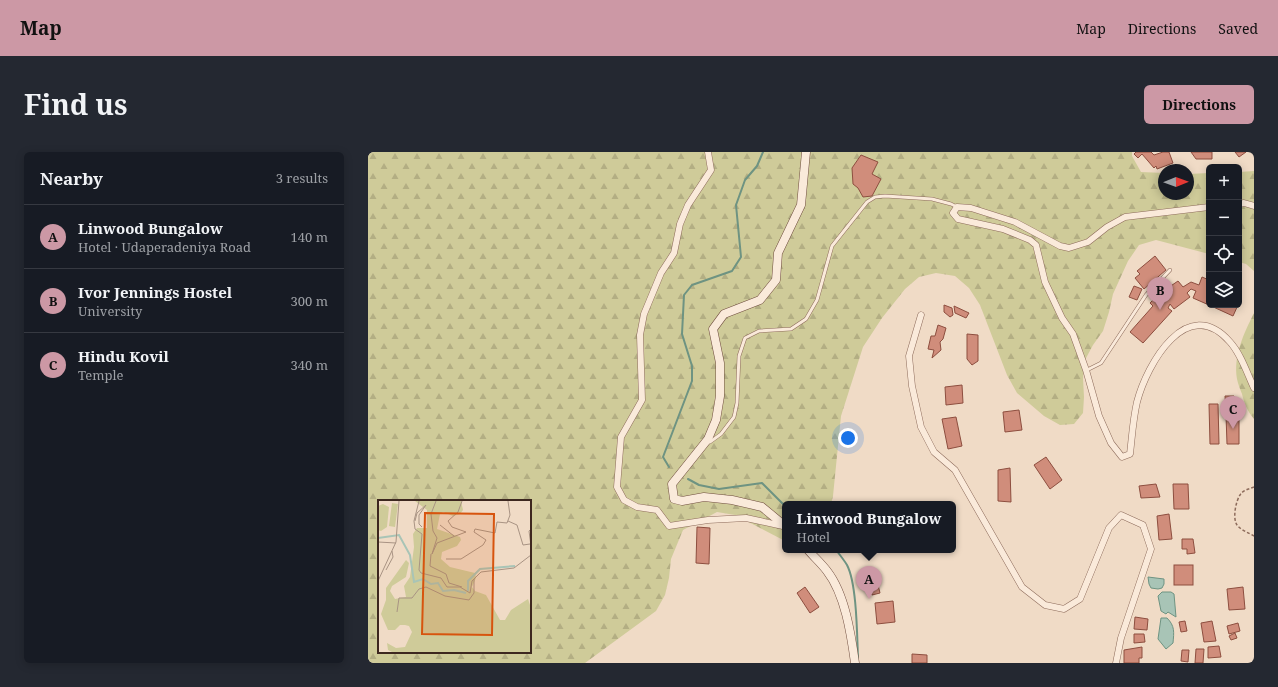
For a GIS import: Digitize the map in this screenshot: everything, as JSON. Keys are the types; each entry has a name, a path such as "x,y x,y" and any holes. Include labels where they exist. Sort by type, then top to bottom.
{"street":[{"path":"708,152 711,170 688,204 680,224 674,253 661,273 644,314 640,335 642,400 621,437 617,487 624,500 637,507 657,510 669,526 708,520 746,518 782,525"},
{"path":"782,524 762,507 732,500 704,497 682,501 674,499 672,484 708,439 716,420 720,396 720,363 713,329 724,314 760,300 776,280 778,253 801,205 806,152"},
{"path":"1242,203 1254,206"},
{"path":"1206,207 1126,217 1107,227 1088,242 1069,248 1060,246 1015,222 972,208 957,207 953,213 958,219 1003,229 1030,240 1036,245 1045,282 1062,318 1073,334 1086,370 1099,416 1111,443 1122,457 1130,454 1137,402 1144,382 1157,356 1173,336 1189,326 1197,325 1213,328 1229,341 1236,349 1254,388"},
{"path":"920,315 909,356 912,386 921,427 934,452 955,470 1022,587 1045,605 1064,609 1080,600 1109,528 1121,515 1143,526 1151,549 1121,638 1116,663"},
{"path":"811,553 828,572 842,599 852,637 855,663"}],"lane":[{"path":"701,448 721,434 734,417 737,403 739,356 746,338 759,331 792,330 806,319 817,300 832,246 867,202 875,197 885,196 932,199 957,207"},
{"path":"1086,370 1101,363 1146,296 1170,270"}],"path":[{"path":"1254,487 1244,491 1240,495 1235,511 1236,523 1238,527 1254,536"}],"green space":[{"path":"368,152 1132,152 1132,156 1141,172 1158,173 1158,200 1194,200 1194,174 1206,173 1206,253 1156,240 1139,245 1128,261 1113,294 1103,331 1085,360 1083,378 1083,413 1074,424 1060,425 1044,416 1017,393 1007,375 980,305 969,288 955,276 936,273 919,277 905,289 882,318 863,347 841,416 832,501 782,501 782,539 735,515 717,512 683,530 671,559 665,595 656,611 585,663 368,663"},
{"path":"1254,171 1254,271 1246,264 1242,263 1242,172"},
{"path":"1254,313 1254,419 1244,401 1237,381 1236,370 1240,345"}],"shaded area":[{"path":"1148,577 1164,579 1162,588 1151,588"},
{"path":"1162,592 1171,592 1174,594 1176,617 1168,612 1166,614 1161,611 1158,596"},
{"path":"1161,618 1167,618 1173,629 1173,643 1166,649 1158,639"}],"building":[{"path":"1136,152 1151,152 1154,155 1169,152 1173,163 1158,164 1157,169 1156,166 1154,168 1142,154 1138,158 1134,154"},
{"path":"1191,152 1212,152 1212,159 1196,159"},
{"path":"1235,152 1246,152 1239,157"},
{"path":"861,155 878,162 872,174 881,179 872,196 863,197 858,188 853,184 852,168"},
{"path":"1155,256 1166,270 1144,289 1135,278 1140,274 1137,271"},
{"path":"1202,277 1206,279 1206,304 1193,298 1196,291 1191,289 1187,293 1190,297 1174,309 1170,304 1168,308 1172,311 1143,343 1130,332 1153,306 1150,303 1156,297 1163,303 1167,299 1162,292 1178,281 1183,287 1191,282 1199,285"},
{"path":"1134,286 1142,289 1137,300 1129,297"},
{"path":"944,305 952,308 953,315 950,317 944,312"},
{"path":"954,306 969,313 966,318 955,313"},
{"path":"1216,308 1237,308 1233,316"},
{"path":"938,325 946,328 943,339 940,342 941,350 932,358 934,350 928,349 931,336 935,336"},
{"path":"967,334 978,335 978,361 972,365 967,359"},
{"path":"962,385 963,403 946,405 945,387"},
{"path":"1225,396 1234,396 1235,413 1226,413"},
{"path":"1209,404 1218,404 1219,444 1210,444"},
{"path":"1019,410 1022,430 1005,432 1003,412"},
{"path":"1226,415 1239,415 1239,444 1227,444"},
{"path":"956,417 962,446 948,449 942,419"},
{"path":"1046,457 1062,480 1050,489 1034,465"},
{"path":"1010,468 1011,502 998,501 998,470"},
{"path":"1156,484 1160,497 1141,498 1139,486"},
{"path":"1173,484 1188,484 1189,509 1174,509"},
{"path":"1169,514 1172,539 1159,540 1157,516"},
{"path":"697,527 710,528 709,564 696,563"},
{"path":"1182,539 1193,539 1195,553 1187,554 1187,549 1182,549"},
{"path":"1174,565 1193,565 1193,585 1174,585"},
{"path":"877,581 880,593 872,595 869,583"},
{"path":"805,587 819,607 810,613 797,593"},
{"path":"1243,587 1245,609 1229,610 1227,589"},
{"path":"893,601 895,622 877,624 875,603"},
{"path":"1135,617 1148,619 1147,630 1134,629"},
{"path":"1185,621 1187,631 1181,632 1179,622"},
{"path":"1212,621 1216,641 1204,642 1201,623"},
{"path":"1238,623 1240,631 1229,634 1227,626"},
{"path":"1235,633 1237,638 1231,640 1229,636"},
{"path":"1134,634 1144,634 1145,642 1134,643"},
{"path":"1219,646 1221,657 1208,658 1208,647"},
{"path":"1142,647 1142,658 1139,658 1139,663 1124,663 1124,650"},
{"path":"1196,649 1204,649 1203,663 1195,663"},
{"path":"1182,650 1189,650 1188,662 1181,661"},
{"path":"912,654 927,655 927,663 912,663"}],"waterway":[{"path":"669,467 663,457 692,381 692,366 682,334 684,295 692,285 732,271 741,257 736,205 745,180 757,166 763,152"},
{"path":"688,479 699,485 719,489 762,483 782,503"},
{"path":"838,553 847,565 853,584 856,610 858,658"}],"place":[{"name":"Ivor Jennings Hostel","path":"1160,310"},
{"name":"Hindu Kovil","path":"1233,429"},
{"name":"Linwood Bungalow","path":"869,599"}]}
